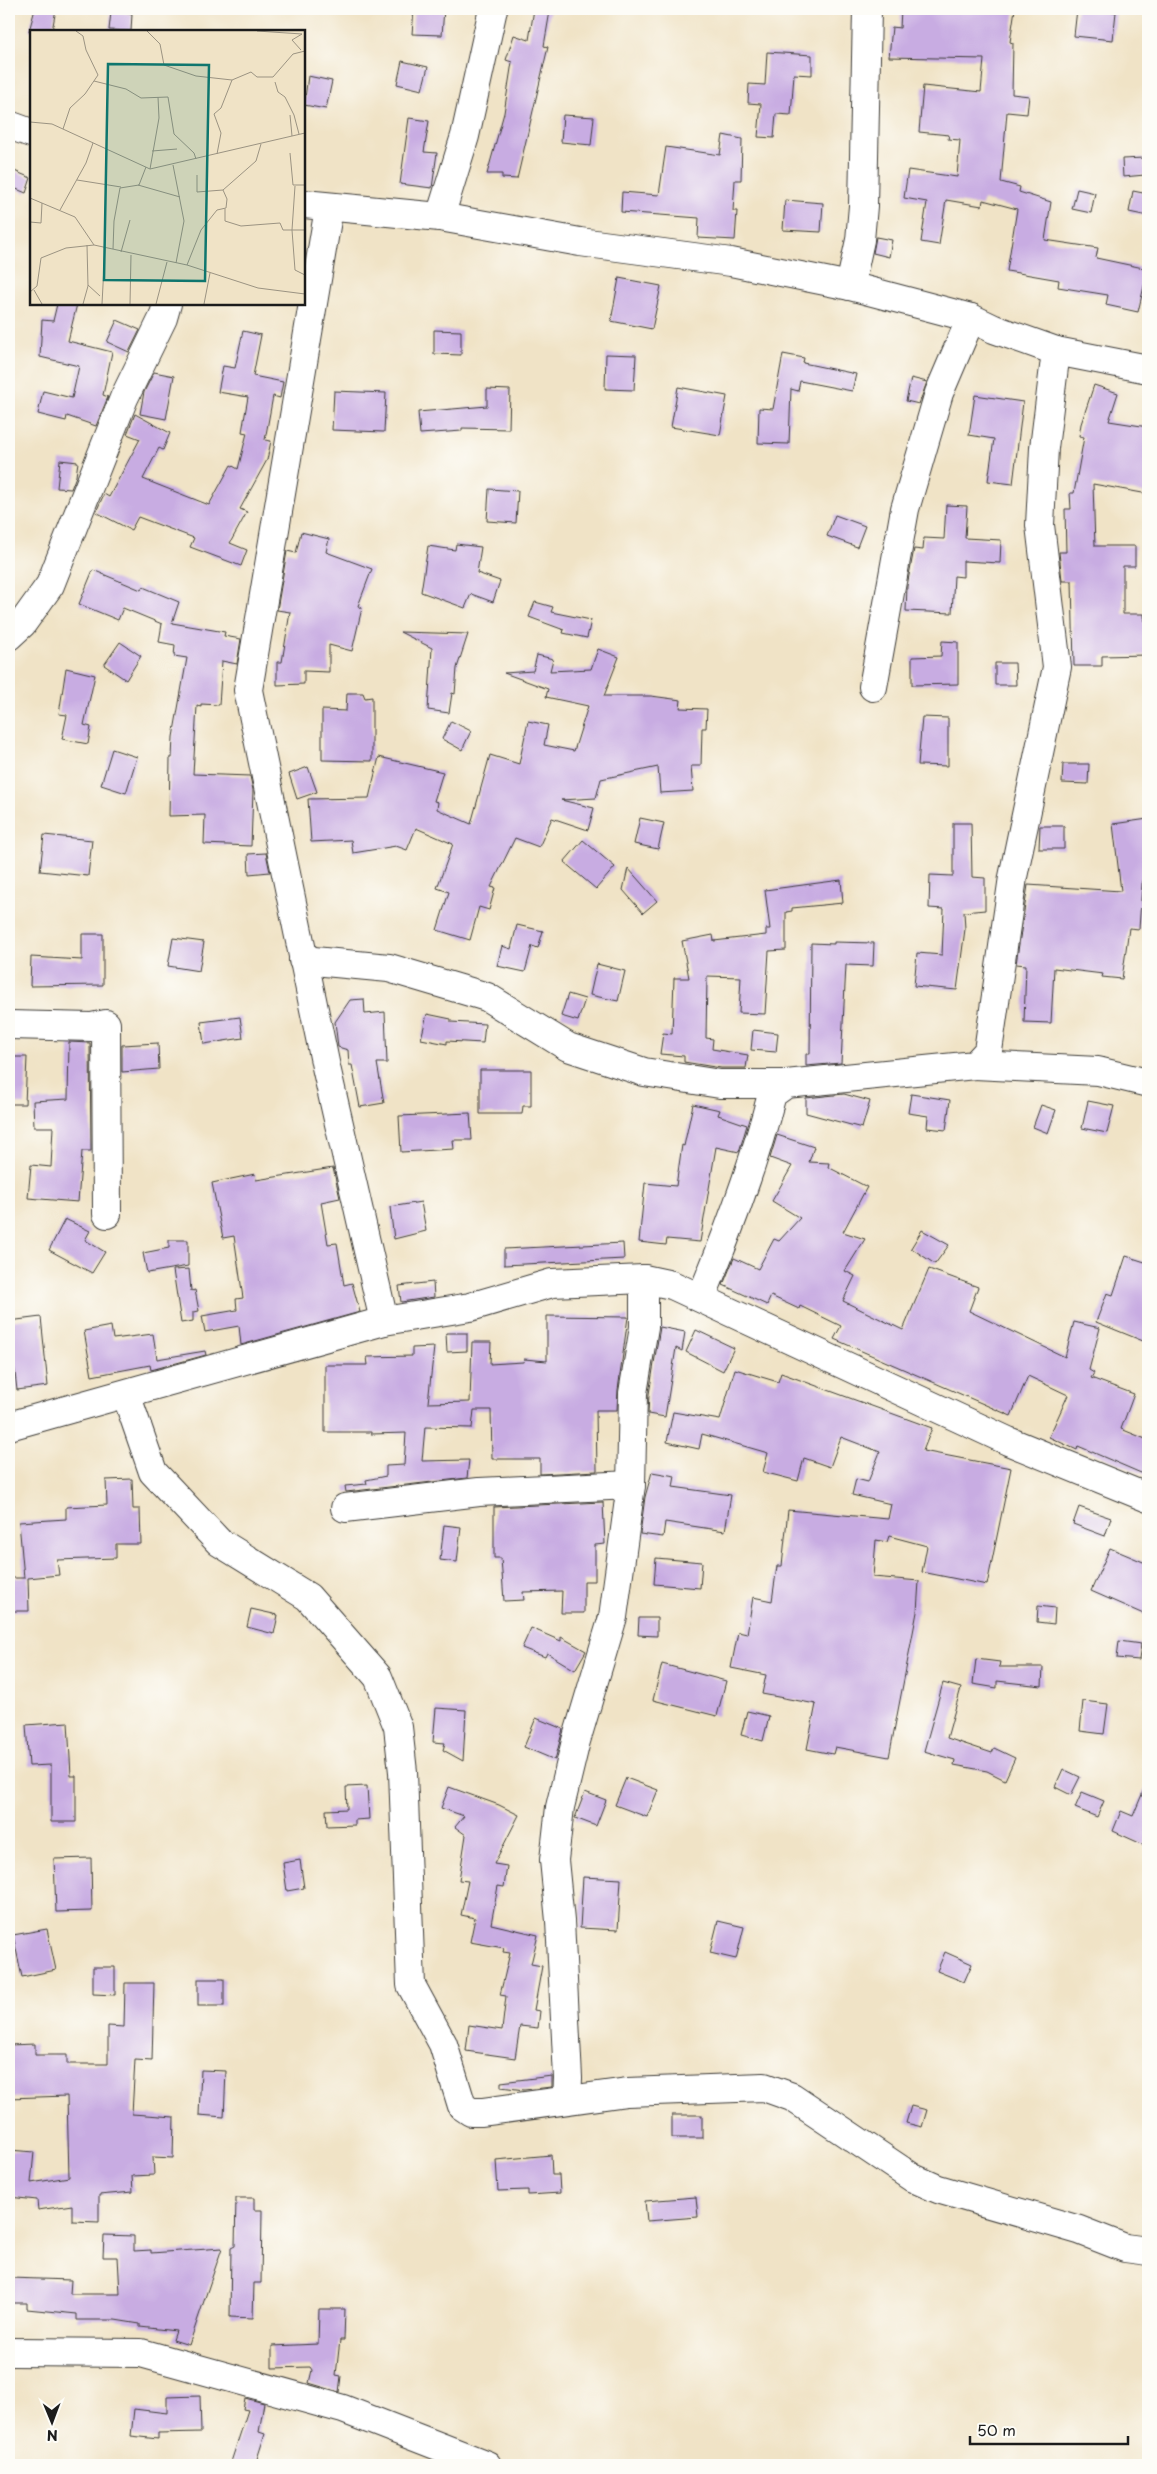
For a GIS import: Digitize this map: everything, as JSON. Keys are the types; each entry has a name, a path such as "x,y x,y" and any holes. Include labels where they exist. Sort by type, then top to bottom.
{"street":[{"path":"440,217 465,136 493,9"},
{"path":"850,286 860,240 863,206 868,9"},
{"path":"9,125 30,133"},
{"path":"305,284 316,206 440,217 580,242 731,262 850,286 971,318 994,329 1056,351 1148,369"},
{"path":"9,636 22,624 50,584 124,398 168,305"},
{"path":"302,305 248,690 303,960 384,1322"},
{"path":"873,687 905,509 939,392 971,318"},
{"path":"975,1065 988,1051 1013,877 1057,667 1040,525 1044,448 1056,351"},
{"path":"303,960 389,968 487,998 568,1047 644,1072 720,1084 786,1084 975,1065 1098,1071 1148,1083"},
{"path":"9,1025 92,1027 106,1024 108,1214"},
{"path":"701,1298 732,1225 759,1146 772,1094 786,1084"},
{"path":"567,2100 563,1980 555,1851 564,1788 613,1617 631,1485 633,1393 644,1327 644,1278"},
{"path":"9,1426 384,1322 470,1307 552,1283 644,1278 672,1285 1008,1441 1148,1498"},
{"path":"126,1394 153,1472 219,1542 308,1597 378,1677 398,1727 403,1772 411,1985 443,2044 462,2106 472,2112 482,2112 627,2092 764,2086 792,2097 913,2178 929,2186 1079,2230 1125,2248 1148,2251"},
{"path":"345,1508 479,1492 631,1485"},
{"path":"9,2352 141,2353 344,2409 487,2465"}],"building":[{"path":"35,9 56,9 52,30 29,31"},
{"path":"414,9 444,9 442,35 412,34"},
{"path":"534,9 550,11 544,46 548,47 517,179 502,178 502,174 487,174 504,113 512,62 506,60 514,35 529,40"},
{"path":"901,9 1015,9 1010,42 1013,43 1012,94 1029,96 1027,114 1007,112 1001,182 1020,187 1019,192 1051,202 1045,240 1098,248 1096,258 1148,269 1138,312 1106,305 1108,295 1058,287 1059,280 1007,271 1017,209 983,200 982,206 946,200 939,245 921,242 927,202 904,198 908,170 957,177 960,140 948,139 949,135 919,132 923,86 981,92 984,59 889,57 892,27 900,28"},
{"path":"1077,9 1116,12 1113,40 1074,36"},
{"path":"111,12 132,14 131,30 109,30"},
{"path":"767,52 812,55 812,75 794,74 791,115 776,114 774,138 758,137 761,104 748,103 749,84 765,85"},
{"path":"402,61 428,67 422,90 397,84"},
{"path":"308,76 332,81 326,109 305,105"},
{"path":"563,115 594,117 591,145 561,142"},
{"path":"409,118 429,121 424,152 437,153 432,188 400,184"},
{"path":"723,135 742,139 741,180 735,180 733,211 737,211 735,240 698,238 699,218 621,212 622,192 659,195 666,147 720,155"},
{"path":"1144,158 1145,175 1123,177 1122,159"},
{"path":"12,170 30,178 26,193 9,186"},
{"path":"1077,189 1095,193 1091,213 1072,209"},
{"path":"1133,191 1148,194 1148,216 1129,212"},
{"path":"785,200 823,203 821,232 783,230"},
{"path":"876,237 892,240 889,257 873,253"},
{"path":"619,278 661,286 652,329 611,321"},
{"path":"57,305 77,305 68,341 112,352 103,395 108,397 96,426 67,416 66,421 38,414 43,391 72,398 79,366 40,357 42,320 53,321"},
{"path":"117,320 140,330 129,352 107,342"},
{"path":"434,330 461,331 461,355 434,354"},
{"path":"243,331 261,335 253,376 283,382 280,398 273,396 265,440 271,441 267,460 240,509 247,512 230,543 247,550 241,566 190,547 194,538 138,517 131,530 96,512 104,494 109,497 140,439 127,434 135,414 170,433 163,450 159,448 143,479 209,505 231,465 238,469 247,433 242,432 248,397 218,392 223,366 235,368"},
{"path":"606,354 636,355 634,390 605,389"},
{"path":"783,354 804,358 803,363 856,374 852,391 800,381 798,391 791,389 789,444 758,443 759,408 773,409"},
{"path":"154,372 174,376 166,419 140,414 144,392"},
{"path":"911,378 927,382 919,404 906,401"},
{"path":"1094,385 1118,393 1109,421 1148,427 1148,494 1093,484 1095,546 1135,546 1135,566 1123,566 1123,614 1144,614 1147,655 1102,656 1102,666 1074,666 1072,581 1062,581 1059,552 1066,552 1065,509 1071,509 1070,493 1074,493 1084,437 1079,436 1081,424"},
{"path":"678,387 727,396 720,435 671,427"},
{"path":"487,389 510,390 509,429 462,428 462,431 420,434 418,412 487,406"},
{"path":"334,391 386,393 384,432 332,430"},
{"path":"975,395 1023,402 1013,484 988,481 994,439 969,435"},
{"path":"60,460 78,462 76,476 71,489 57,488"},
{"path":"489,489 518,491 516,523 487,521"},
{"path":"946,505 967,506 965,538 1001,540 1000,563 963,561 963,577 954,576 952,613 906,611 907,586 914,549 923,550 924,538 944,539"},
{"path":"835,515 865,526 857,547 827,536"},
{"path":"301,532 329,539 326,552 372,569 358,606 362,608 352,651 329,645 329,672 304,671 304,684 277,685 277,662 282,662 290,612 277,610 287,551 296,553"},
{"path":"456,544 481,547 477,573 500,581 493,602 471,594 465,608 421,592 428,546 455,550"},
{"path":"93,570 141,590 143,587 179,602 172,623 225,632 224,636 241,639 237,664 222,661 219,705 201,704 201,707 197,706 193,774 250,776 253,790 251,846 204,844 205,815 169,816 170,758 172,758 173,737 187,658 174,656 175,645 159,642 162,624 123,608 118,620 79,604"},
{"path":"535,602 553,607 551,612 591,620 587,638 563,633 564,630 529,617"},
{"path":"400,632 468,634 457,668 455,694 452,693 449,713 428,710 432,648"},
{"path":"942,641 958,642 958,684 912,685 912,657 941,656"},
{"path":"120,642 141,656 126,680 104,665"},
{"path":"598,649 619,657 604,696 651,696 681,700 680,708 707,709 706,728 702,728 701,766 691,766 693,791 660,793 658,767 601,779 596,798 561,800 594,808 588,830 552,818 539,847 515,838 491,887 495,888 489,910 479,907 470,940 437,930 449,892 437,888 453,844 416,828 407,850 396,846 353,853 351,840 311,842 308,799 369,798 379,757 443,772 434,801 438,802 437,809 471,824 490,755 519,764 528,721 548,725 544,745 574,751 588,706 546,697 548,689 504,673 533,671 537,655 553,659 550,671 591,669"},
{"path":"995,663 1015,663 1016,685 995,685"},
{"path":"66,668 95,675 84,725 91,727 88,744 62,739 67,715 59,714"},
{"path":"347,693 363,693 365,698 372,697 372,761 322,760 322,710 346,711"},
{"path":"922,717 948,718 948,766 918,765"},
{"path":"451,721 471,731 462,750 442,739"},
{"path":"112,749 137,757 126,793 101,785"},
{"path":"1063,764 1089,764 1088,784 1062,783"},
{"path":"308,767 317,792 297,799 289,774"},
{"path":"640,818 664,823 658,849 634,844"},
{"path":"1148,819 1148,871 1143,871 1139,929 1129,928 1122,979 1102,977 1103,974 1054,968 1051,1023 1024,1022 1026,965 1016,964 1028,885 1121,891 1113,824"},
{"path":"953,823 971,823 972,877 985,878 985,910 964,912 965,929 957,990 914,986 917,953 942,955 944,909 929,908 930,875 953,876"},
{"path":"1040,826 1064,826 1064,849 1039,849"},
{"path":"44,835 92,840 88,876 40,871"},
{"path":"583,840 615,867 596,889 564,862"},
{"path":"266,853 270,872 249,874 248,854"},
{"path":"628,868 657,901 643,913 623,890"},
{"path":"841,880 843,903 792,908 792,911 786,912 786,950 769,951 765,1014 739,1013 741,977 707,976 706,1038 713,1039 712,1049 748,1055 746,1068 721,1068 684,1062 684,1056 660,1054 663,1033 672,1034 674,978 689,978 682,941 713,935 714,941 766,935 766,929 770,929 765,890"},
{"path":"517,925 543,931 538,948 532,946 525,972 497,966 502,946 511,949"},
{"path":"82,934 103,934 103,985 30,986 31,957 82,960"},
{"path":"173,938 204,942 199,971 168,966"},
{"path":"834,942 874,943 873,966 846,965 841,1063 806,1066 806,1054 810,1054 811,943 834,944"},
{"path":"597,964 625,971 618,1001 590,995"},
{"path":"568,994 585,999 578,1021 561,1016"},
{"path":"364,999 365,1014 385,1012 387,1063 377,1063 384,1103 360,1107 352,1065 349,1065 348,1050 338,1047 335,1022 350,1000"},
{"path":"427,1014 451,1019 451,1022 485,1024 483,1043 447,1041 447,1044 421,1039"},
{"path":"240,1017 243,1038 204,1044 201,1022"},
{"path":"753,1030 778,1033 776,1052 751,1050"},
{"path":"69,1042 90,1043 91,1151 82,1151 78,1202 28,1198 31,1165 51,1167 53,1127 34,1127 33,1101 68,1099"},
{"path":"158,1043 159,1069 122,1072 122,1045"},
{"path":"9,1057 27,1057 25,1104 9,1104"},
{"path":"480,1070 531,1070 531,1106 523,1106 522,1114 480,1114"},
{"path":"844,1094 870,1101 862,1128 806,1113 806,1098"},
{"path":"911,1094 950,1100 946,1130 927,1128 928,1116 908,1113"},
{"path":"1088,1101 1114,1106 1107,1133 1082,1128"},
{"path":"693,1104 720,1110 718,1115 747,1125 739,1152 716,1147 700,1242 667,1239 666,1245 639,1242 645,1183 676,1186 682,1145 684,1146"},
{"path":"1041,1105 1056,1110 1048,1133 1033,1127"},
{"path":"470,1113 472,1140 453,1140 454,1149 401,1152 399,1116"},
{"path":"777,1135 814,1147 809,1162 829,1163 828,1167 867,1187 843,1232 865,1239 845,1271 855,1276 843,1301 903,1330 929,1269 978,1287 969,1311 1065,1357 1074,1322 1100,1328 1089,1370 1094,1373 1091,1378 1134,1394 1121,1429 1148,1440 1148,1476 1078,1446 1077,1450 1049,1437 1068,1395 1028,1376 1011,1416 834,1339 841,1326 800,1306 799,1309 771,1296 767,1305 723,1285 734,1258 758,1269 774,1239 779,1241 800,1218 772,1201 792,1166 770,1158"},
{"path":"333,1168 340,1198 321,1202 328,1244 337,1243 344,1285 352,1283 360,1312 241,1345 239,1326 205,1332 202,1316 237,1310 236,1299 243,1298 234,1236 223,1238 212,1183 255,1174 256,1180"},
{"path":"421,1202 426,1231 394,1239 390,1207"},
{"path":"65,1219 90,1231 85,1240 105,1252 92,1273 49,1250"},
{"path":"922,1230 949,1245 935,1264 911,1248"},
{"path":"169,1240 188,1240 188,1266 147,1273 143,1253 169,1248"},
{"path":"623,1243 624,1259 504,1265 504,1249"},
{"path":"1126,1256 1148,1263 1148,1343 1096,1322 1107,1293 1113,1295"},
{"path":"189,1269 191,1291 195,1290 199,1311 193,1312 193,1321 181,1323 173,1270"},
{"path":"433,1282 434,1297 401,1302 399,1286"},
{"path":"547,1316 628,1317 617,1410 596,1410 597,1471 540,1474 540,1459 492,1459 491,1410 474,1410 472,1428 425,1427 422,1461 469,1460 467,1478 346,1492 345,1486 367,1484 366,1480 386,1476 386,1466 404,1465 406,1433 325,1432 325,1365 368,1365 367,1357 412,1356 412,1348 434,1347 428,1403 470,1402 472,1342 491,1342 490,1364 523,1362 524,1359 547,1361"},
{"path":"41,1317 48,1386 17,1390 9,1321"},
{"path":"111,1326 113,1339 153,1334 157,1359 205,1351 206,1355 151,1370 150,1365 92,1376 84,1331"},
{"path":"660,1327 685,1332 682,1351 676,1348 665,1417 648,1414 649,1394"},
{"path":"696,1330 734,1348 723,1371 686,1352"},
{"path":"446,1333 467,1333 467,1351 447,1352"},
{"path":"735,1369 778,1382 781,1373 932,1428 923,1451 1011,1468 987,1585 922,1572 927,1546 889,1536 887,1542 876,1540 873,1577 919,1581 917,1612 889,1757 835,1747 833,1754 807,1749 816,1704 762,1694 766,1675 731,1668 738,1632 747,1634 753,1597 772,1601 777,1566 782,1566 788,1510 888,1519 891,1504 852,1495 856,1479 868,1482 880,1452 841,1437 830,1467 804,1458 798,1481 763,1472 768,1453 702,1434 699,1449 667,1442 673,1412 720,1420"},
{"path":"652,1472 675,1476 673,1487 731,1495 725,1531 665,1522 663,1537 640,1534 645,1497"},
{"path":"132,1479 133,1509 140,1509 141,1544 116,1544 116,1558 57,1560 59,1575 28,1578 29,1611 9,1611 9,1578 24,1578 19,1522 66,1519 66,1507 107,1505 106,1480"},
{"path":"603,1502 605,1544 595,1545 595,1581 584,1581 584,1613 561,1613 562,1591 523,1592 524,1600 504,1601 501,1558 494,1558 494,1507"},
{"path":"1079,1507 1111,1518 1105,1536 1073,1524"},
{"path":"444,1525 461,1527 457,1562 440,1560"},
{"path":"1110,1548 1148,1564 1148,1616 1091,1591"},
{"path":"656,1558 702,1562 700,1588 654,1584"},
{"path":"1038,1606 1055,1608 1054,1624 1037,1622"},
{"path":"251,1609 278,1615 274,1634 247,1627"},
{"path":"639,1618 657,1618 657,1636 638,1635"},
{"path":"531,1628 561,1641 561,1637 586,1651 575,1670 547,1653 545,1657 522,1648"},
{"path":"1119,1641 1141,1644 1139,1660 1117,1658"},
{"path":"976,1659 1000,1662 999,1667 1043,1667 1042,1686 997,1681 997,1688 973,1684"},
{"path":"662,1664 726,1681 717,1716 653,1700"},
{"path":"943,1683 961,1688 947,1738 992,1753 994,1748 1015,1758 1005,1780 987,1771 954,1765 955,1760 924,1751"},
{"path":"1083,1701 1108,1704 1104,1734 1080,1731"},
{"path":"436,1708 466,1710 463,1761 443,1750 445,1743 433,1742"},
{"path":"747,1711 769,1716 763,1741 741,1735"},
{"path":"536,1718 563,1729 555,1760 524,1747"},
{"path":"68,1722 71,1776 76,1776 76,1822 51,1822 51,1765 29,1766 26,1725"},
{"path":"1063,1769 1080,1777 1071,1795 1055,1787"},
{"path":"626,1778 658,1790 647,1817 615,1805"},
{"path":"1148,1780 1148,1835 1144,1845 1113,1831 1121,1811 1133,1816"},
{"path":"367,1786 369,1819 355,1820 355,1825 327,1826 326,1810 347,1809 346,1787"},
{"path":"449,1787 499,1805 519,1815 494,1864 507,1866 504,1887 498,1886 491,1924 538,1935 531,1964 542,1966 534,2010 540,2011 538,2028 520,2026 515,2058 466,2051 469,2025 502,2030 506,1996 500,1995 510,1953 503,1952 504,1948 470,1942 475,1918 461,1915 468,1881 459,1880 466,1835 455,1827 464,1816 441,1808"},
{"path":"585,1792 606,1800 596,1826 575,1818"},
{"path":"1082,1792 1104,1801 1097,1817 1075,1808"},
{"path":"91,1858 92,1911 56,1912 54,1859"},
{"path":"300,1860 304,1888 287,1891 283,1863"},
{"path":"583,1877 621,1879 618,1930 580,1928"},
{"path":"718,1921 744,1927 736,1959 710,1953"},
{"path":"47,1929 56,1970 22,1977 13,1935"},
{"path":"945,1952 972,1964 964,1982 937,1971"},
{"path":"93,1967 115,1967 115,1995 93,1994"},
{"path":"198,1979 224,1979 224,2006 198,2006"},
{"path":"125,1983 154,1983 152,2061 135,2060 132,2114 174,2117 173,2158 153,2157 154,2175 132,2176 133,2192 99,2195 99,2222 72,2221 72,2205 38,2210 37,2200 9,2197 9,2150 34,2152 31,2183 69,2177 67,2096 9,2098 9,2045 35,2044 35,2055 67,2055 67,2064 108,2064 108,2026 124,2027"},
{"path":"201,2070 226,2071 224,2117 199,2115"},
{"path":"552,2076 552,2087 524,2090 501,2087 501,2082"},
{"path":"911,2106 927,2110 922,2127 906,2123"},
{"path":"672,2115 702,2115 702,2138 672,2138"},
{"path":"551,2155 552,2175 559,2175 560,2193 528,2195 528,2190 498,2191 496,2160"},
{"path":"696,2197 698,2217 647,2221 645,2201"},
{"path":"236,2198 254,2198 254,2210 262,2210 261,2283 254,2283 253,2318 230,2317 231,2248 235,2246"},
{"path":"104,2235 134,2236 134,2251 151,2250 151,2253 222,2248 189,2345 173,2340 176,2331 140,2327 140,2324 115,2320 77,2320 77,2314 27,2309 27,2303 9,2303 9,2278 71,2280 70,2294 120,2294 118,2257 103,2257"},
{"path":"319,2309 345,2309 344,2340 340,2340 336,2375 341,2376 339,2392 309,2383 312,2370 310,2367 272,2368 272,2346 318,2344"},
{"path":"200,2396 201,2432 158,2433 158,2439 131,2436 134,2409 167,2413 167,2397"},
{"path":"245,2398 264,2403 259,2432 265,2434 255,2465 230,2465 248,2410 243,2409"}]}
